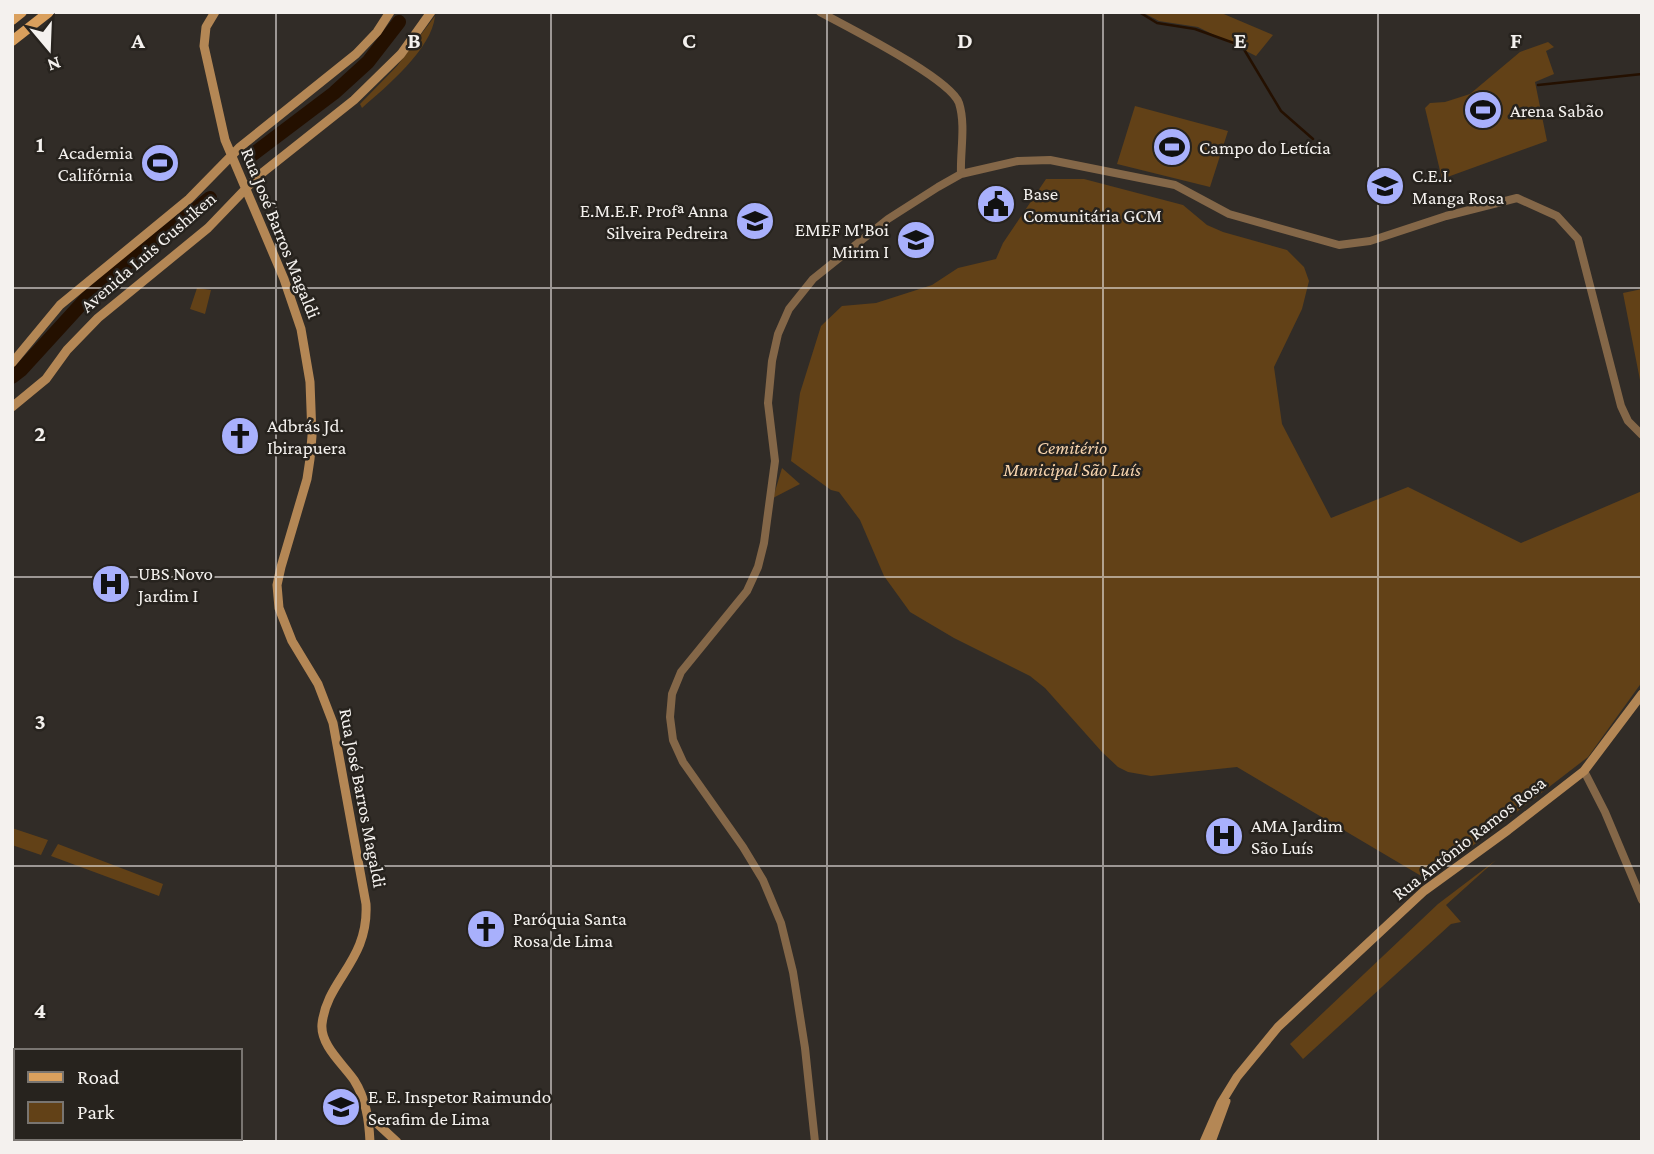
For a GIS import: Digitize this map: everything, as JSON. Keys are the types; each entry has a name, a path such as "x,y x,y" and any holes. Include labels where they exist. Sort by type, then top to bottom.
{"main road":[{"path":"12,20 22,12"},
{"path":"12,41 49,12"},
{"name":"Rua José Barros Magaldi","path":"215,12 206,26 204,46 225,140 284,279 301,329 306,354 312,414 310,459 307,479 281,567 277,593 281,618 318,684 333,723 366,904 367,923 361,946 333,995 322,1027 325,1039 354,1080 369,1116 371,1142"},
{"name":"Avenida Luis Gushiken","path":"12,363 60,305 189,199 231,155 356,54 377,32 390,12"},
{"name":"Avenida Luis Gushiken","path":"12,407 46,379 67,350 98,318 208,228 246,187 354,100 401,54 431,12"},
{"name":"Rua Antônio Ramos Rosa","path":"1211,1142 1227,1096 1237,1077 1278,1027 1424,891 1584,771 1642,694"},
{"name":"Rua Antônio Ramos Rosa","path":"1204,1142 1221,1103 1227,1096"},
{"path":"369,1116 397,1142"},
{"path":"371,1142 377,1135 387,1133"}],"street":[{"path":"820,12 874,42 954,93 961,115 961,174"},
{"path":"815,1142 805,1048 793,972 781,923 763,880 743,847 683,762 673,740 670,717 673,694 681,672 747,591 759,563 766,532 775,461 768,389 778,334 789,309 813,279 836,259 915,201 961,174 1018,161 1050,160 1175,185 1229,214 1339,245 1370,241 1446,216 1517,198 1557,216 1578,239 1620,406 1628,421 1642,435"},
{"path":"1584,771 1605,812 1642,900"}],"green space":[{"path":"1142,12 1219,12 1273,35 1256,56 1198,27 1159,21"},
{"path":"435,16 432,29 417,54 362,108 360,104 397,66"},
{"name":"Arena Sabão","path":"1548,42 1554,47 1546,51 1554,74 1535,82 1547,141 1442,179 1425,108 1430,103 1445,102 1470,94 1520,52"},
{"name":"Campo do Letícia","path":"1135,106 1228,131 1210,187 1117,164"},
{"name":"Cemitério Municipal São Luís","path":"1046,179 1084,179 1183,205 1207,225 1223,232 1287,250 1304,267 1309,281 1302,309 1274,367 1282,424 1331,518 1408,487 1521,543 1642,491 1642,682 1588,757 1428,880 1237,767 1151,776 1128,772 1118,767 1045,688 1030,676 954,638 910,612 884,576 860,520 839,492 831,490 791,461 800,393 821,326 842,306 876,303 932,285 958,268 996,259 1003,243"},
{"path":"197,288 211,290 205,314 190,309"},
{"path":"1642,289 1642,379 1640,380 1623,293"},
{"path":"782,468 800,484 773,498"},
{"path":"12,828 48,840 41,855 12,845"},
{"path":"58,844 163,884 159,896 51,856"},
{"path":"1496,860 1446,905 1461,922 1451,924 1303,1059 1290,1044 1438,904"}],"waterway":[{"path":"1139,12 1157,23 1195,29 1242,46 1281,111 1313,139"},
{"path":"252,155 334,93 368,62 399,22"},
{"path":"1538,85 1642,74"},
{"path":"12,377 95,289 210,198"}],"place":[{"name":"Arena Sabão","path":"1483,110"},
{"name":"Campo do Letícia","path":"1172,147"},
{"name":"Academia Califórnia","path":"160,163"},
{"name":"C.E.I. Manga Rosa","path":"1385,186"},
{"name":"Base Comunitária GCM","path":"996,204"},
{"name":"E.M.E.F. Profª Anna Silveira Pedreira","path":"755,221"},
{"name":"EMEF M'Boi Mirim I","path":"916,240"},
{"name":"Adbrás Jd. Ibirapuera","path":"240,436"},
{"name":"UBS Novo Jardim I","path":"111,584"},
{"name":"AMA Jardim São Luís","path":"1224,836"},
{"name":"Paróquia Santa Rosa de Lima","path":"486,929"},
{"name":"E. E. Inspetor Raimundo Serafim de Lima","path":"341,1107"}]}
